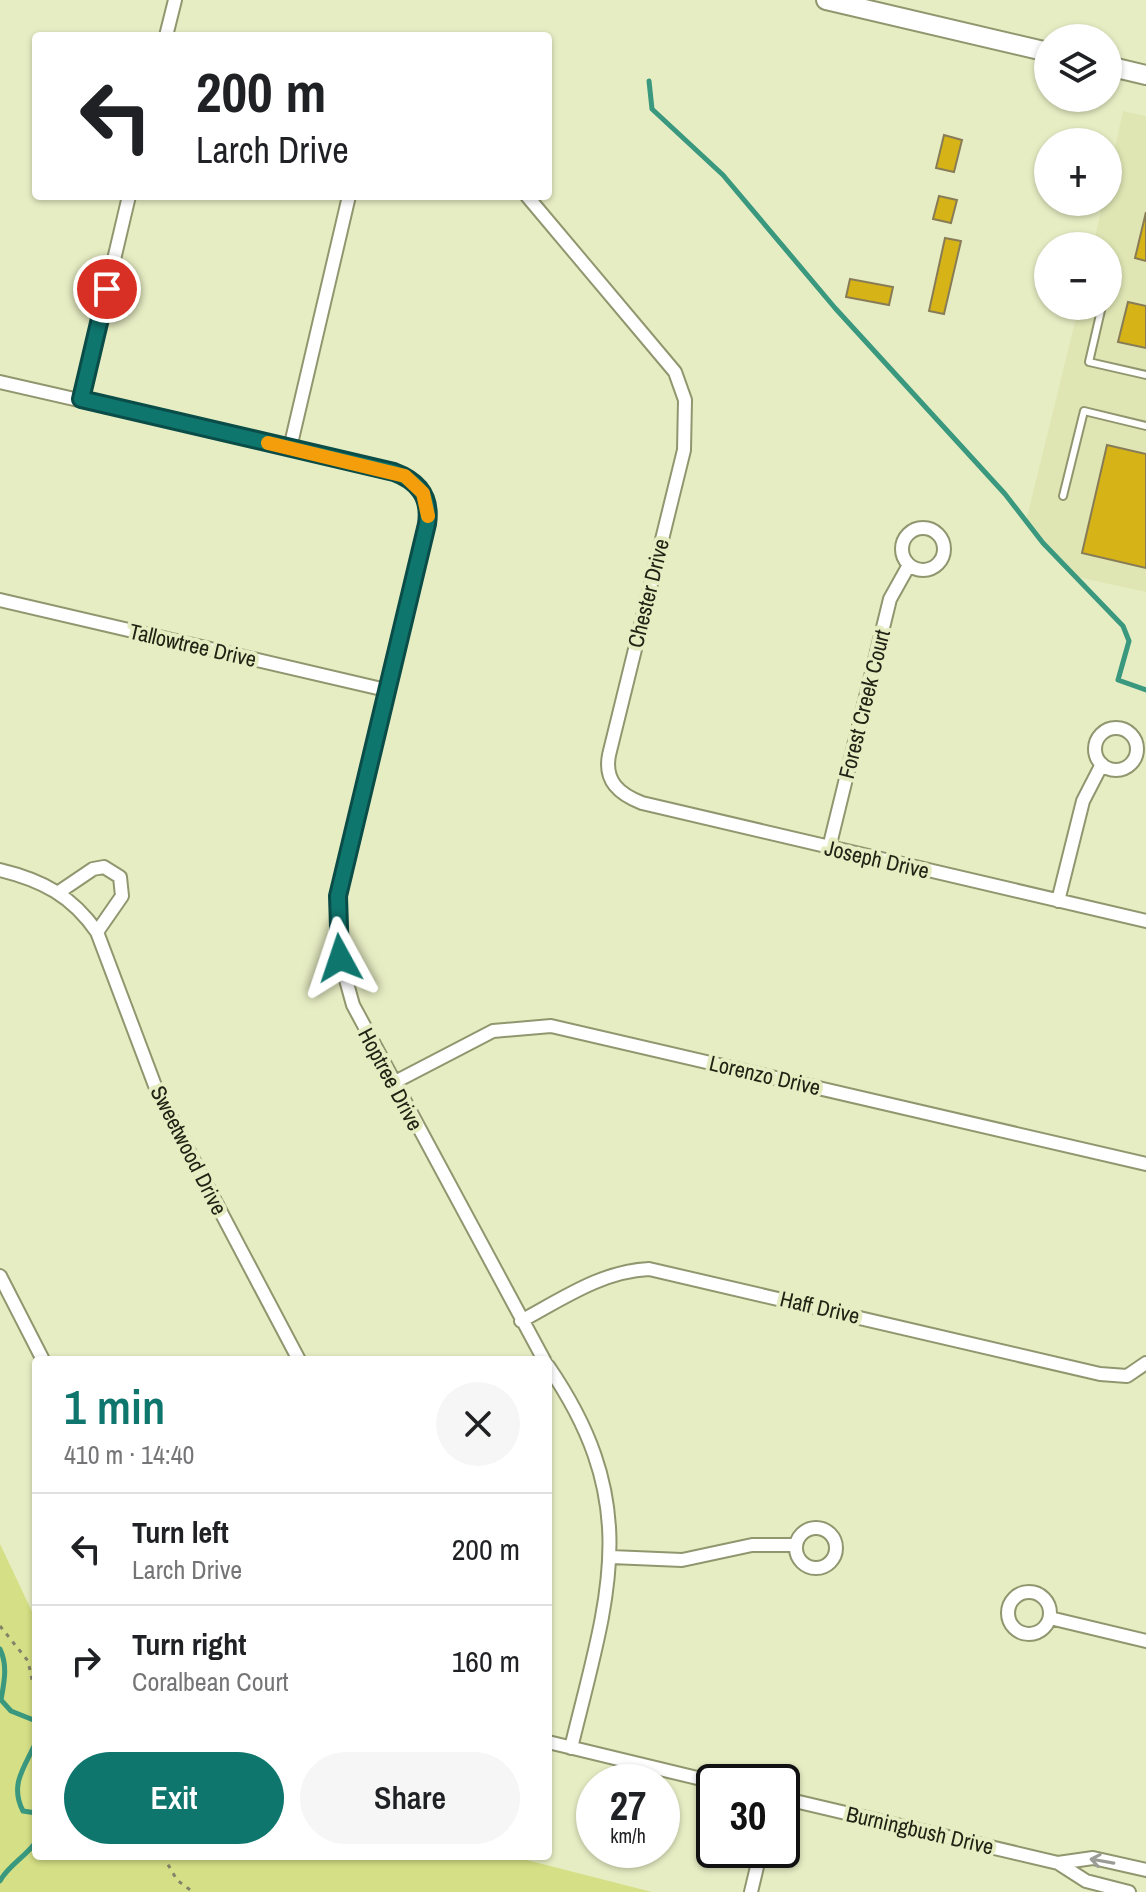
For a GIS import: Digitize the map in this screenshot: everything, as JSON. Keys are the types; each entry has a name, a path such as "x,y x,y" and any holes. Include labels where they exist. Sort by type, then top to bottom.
{"main road":[{"path":"826,0 1034,49"},
{"path":"1122,69 1146,75"}],"street":[{"path":"167,32 175,0"},
{"path":"81,399 128,200"},
{"path":"0,382 290,448 348,200"},
{"name":"Chester Drive","path":"530,200 665,357 685,400 684,450 609,755 608,775 613,785"},
{"name":"Hoptree Drive","path":"290,448 394,472 415,483 423,493 429,513 342,874 337,917 340,958 353,1005 542,1356"},
{"name":"Forest Creek Court","path":"829,848 890,599 909,565"},
{"name":"Tallowtree Drive","path":"0,600 386,690"},
{"path":"1058,901 1083,801 1102,764"},
{"name":"Joseph Drive","path":"613,785 642,803 1146,921"},
{"path":"59,892 93,869 104,867 120,877 122,896 97,932"},
{"name":"Sweetwood Drive","path":"0,870 29,877 59,892 97,932 163,1104 297,1356"},
{"name":"Lorenzo Drive","path":"393,1083 493,1031 513,1026 551,1026 1146,1164"},
{"name":"Haff Drive","path":"521,1321 598,1280 632,1270 649,1269 1100,1374 1127,1376 1146,1363"},
{"path":"0,1276 41,1356"},
{"path":"552,1372 581,1417 600,1467 610,1519 611,1557 607,1595 571,1748"},
{"path":"611,1557 682,1560 752,1545 795,1545"},
{"path":"1050,1618 1146,1641"},
{"path":"552,1743 696,1778"},
{"name":"Burningbush Drive","path":"800,1802 1058,1863 1086,1881 1129,1892"},
{"name":"Burningbush Drive","path":"1058,1863 1093,1858 1146,1870"},
{"path":"751,1892 757,1868"}],"lane":[{"path":"1099,320 1089,362 1146,375"},
{"path":"1063,496 1084,411 1146,426"}],"path":[{"path":"0,1626 28,1661 32,1680"},
{"path":"165,1860 177,1880 193,1892"}],"shaded area":[{"path":"1123,111 1146,116 1146,592 1077,577 1026,521 1076,320 1122,320 1122,232 1096,232 1100,216 1122,216 1122,128 1119,128"}],"green space":[{"path":"0,1544 32,1612 32,1860 527,1860 652,1892 0,1892"}],"building":[{"path":"944,135 962,140 954,172 936,168"},
{"path":"939,196 957,200 951,223 933,219"},
{"path":"1146,212 1146,261 1135,258"},
{"path":"945,238 961,241 944,314 929,311"},
{"path":"850,279 893,287 889,305 846,297"},
{"path":"1128,302 1146,306 1146,348 1118,342"},
{"path":"1107,445 1146,454 1146,568 1082,553"}],"waterway":[{"path":"649,81 652,109 723,175 835,308 1005,494 1043,543 1123,626 1129,641 1118,680 1146,690"},
{"path":"0,1649 5,1668 1,1700 11,1711 32,1719"},
{"path":"32,1750 18,1784 23,1811 32,1812"},
{"path":"0,1881 32,1846"}],"slow traffic":[{"path":"268,443 405,476 423,493 428,516"}],"route":[{"path":"107,289 81,399 394,472 415,483 427,502 427,524 342,874 337,917 340,958"}]}
